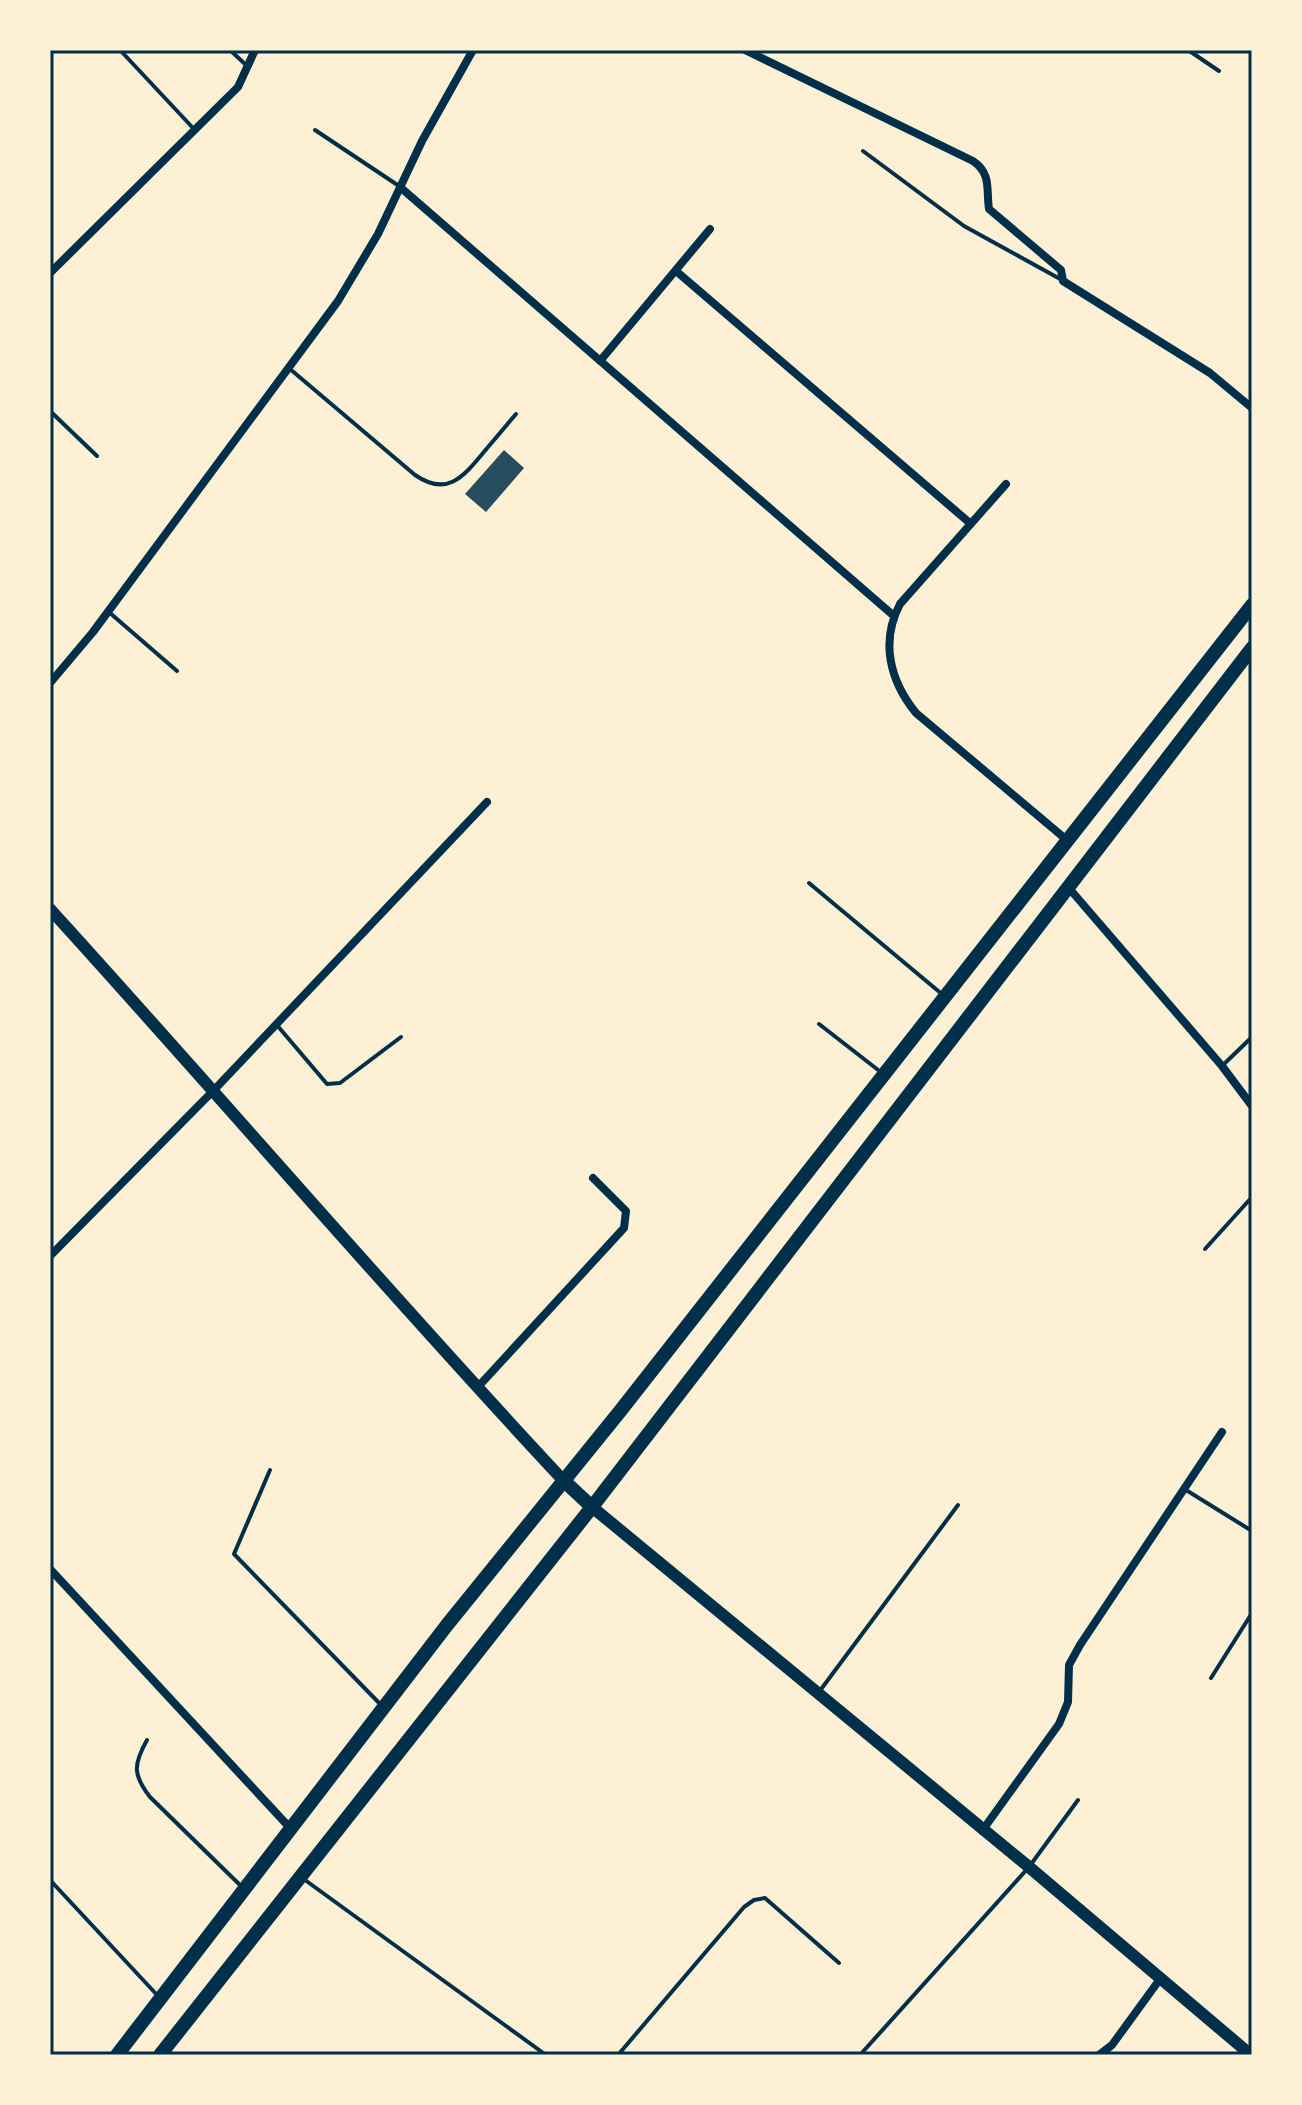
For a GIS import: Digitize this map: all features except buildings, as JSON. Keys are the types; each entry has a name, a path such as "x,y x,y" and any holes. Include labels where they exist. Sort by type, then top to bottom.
{"highway":[{"path":"117,2055 243,1888 1252,605"},
{"path":"160,2055 592,1507 1252,648"},
{"path":"563,1480 592,1507"}],"main road":[{"path":"50,909 477,1388 563,1480"},
{"path":"592,1507 1029,1867 1251,2055"}],"street":[{"path":"50,273 238,87 255,50"},
{"path":"50,683 108,612 359,268 422,141 473,50"},
{"path":"745,50 980,165 987,178 989,209 1061,270 1063,281 1210,373 1252,408"},
{"path":"400,187 894,616"},
{"path":"600,361 710,229"},
{"path":"676,271 971,524"},
{"path":"1006,484 900,604 890,634 890,662 906,701 916,713 1068,841"},
{"path":"50,1256 214,1090 487,802"},
{"path":"1068,887 1222,1066 1252,1106"},
{"path":"477,1388 624,1228 626,1211 593,1178"},
{"path":"982,1831 1059,1724 1068,1702 1069,1665 1080,1645 1222,1432"},
{"path":"50,1569 291,1829"},
{"path":"1099,2055 1112,2045 1160,1979"}],"lane":[{"path":"120,50 195,130"},
{"path":"230,50 247,67"},
{"path":"1188,50 1219,71"},
{"path":"315,130 400,187"},
{"path":"863,151 964,226 1063,281"},
{"path":"289,368 415,475 428,482 446,484 463,476 516,414"},
{"path":"50,411 97,456"},
{"path":"108,612 177,671"},
{"path":"809,883 945,997"},
{"path":"276,1024 327,1084 340,1083 401,1037"},
{"path":"819,1024 884,1075"},
{"path":"1222,1066 1252,1037"},
{"path":"1205,1249 1252,1197"},
{"path":"270,1470 234,1554 384,1708"},
{"path":"1185,1489 1252,1531"},
{"path":"817,1694 958,1505"},
{"path":"1211,1678 1252,1613"},
{"path":"147,1740 136,1766 138,1782 243,1888"},
{"path":"860,2055 1029,1867 1078,1800"},
{"path":"300,1876 546,2055"},
{"path":"50,1880 160,1997"},
{"path":"618,2055 744,1907 754,1900 765,1898 778,1907 839,1963"}]}
